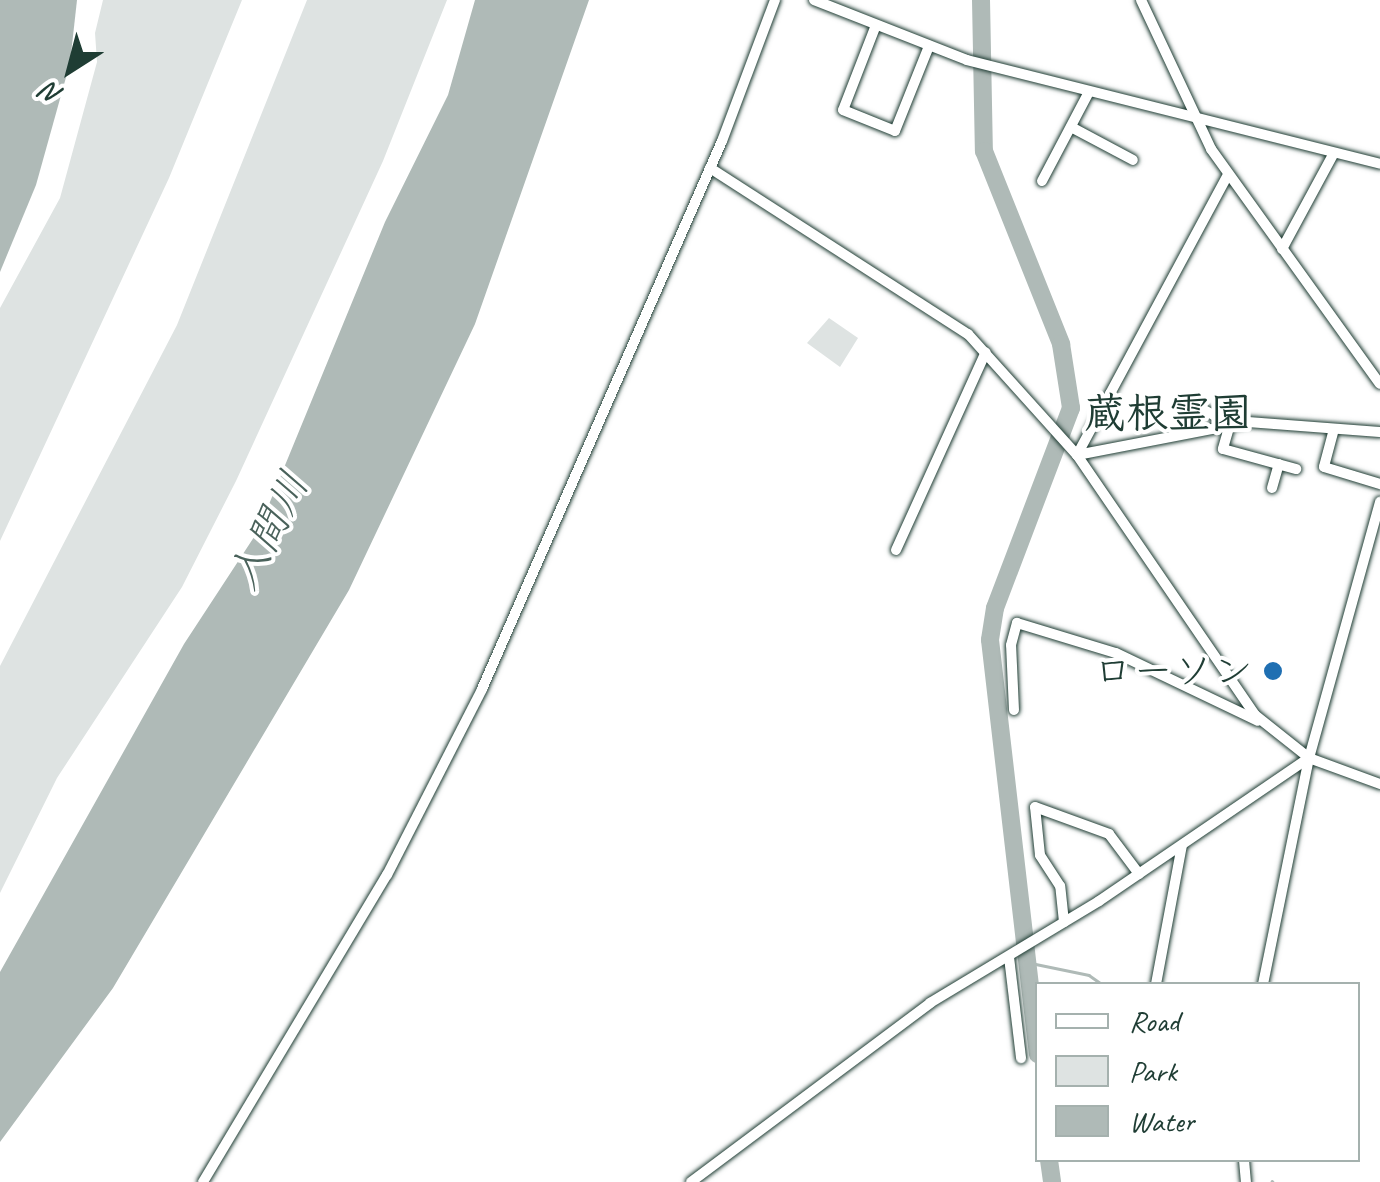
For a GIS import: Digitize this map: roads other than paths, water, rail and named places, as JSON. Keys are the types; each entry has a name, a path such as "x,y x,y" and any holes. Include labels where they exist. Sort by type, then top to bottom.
{"street":[{"path":"204,1182 387,875 450,754 560,522 710,168 775,0"},
{"path":"814,0 993,68 1380,164"},
{"path":"1140,0 1193,118 1228,174 1380,384"},
{"path":"876,25 843,110 860,117 894,130 929,46"},
{"path":"1042,181 1090,92"},
{"path":"1071,128 1133,160"},
{"path":"1282,249 1334,153"},
{"path":"710,168 935,310 986,352 1077,455 1263,723"},
{"path":"1077,455 1228,174"},
{"path":"896,550 986,352"},
{"path":"1197,406 1230,424"},
{"path":"1077,455 1230,424 1380,432"},
{"path":"1230,424 1223,448 1296,469"},
{"path":"1334,429 1324,467 1380,484"},
{"path":"1272,488 1278,464"},
{"path":"1263,982 1309,758 1380,502"},
{"path":"1014,710 1011,645 1018,624 1116,654 1263,723 1309,758 1380,784"},
{"path":"691,1182 875,1041 1139,874 1309,758"},
{"path":"1064,922 1060,886 1040,855 1034,807 1109,834 1139,874"},
{"path":"1156,982 1182,845"},
{"path":"1011,956 1020,1058"}],"water":[{"path":"0,0 77,0 70,63 36,185 0,272"},
{"name":"入間川","path":"475,0 589,0 475,324 349,590 113,988 0,1142 0,972 184,644 258,531 385,222 448,95"}],"waterway":[{"path":"981,0 984,151 1061,344 1071,408 995,608 990,640 1035,1028"},
{"path":"1026,962 1089,975 1099,982"},
{"path":"1049,1162 1052,1182"}],"place":[{"name":"ローソン","path":"1273,671"}],"district":[{"name":"蔵根霊園","path":"1168,414"}]}
